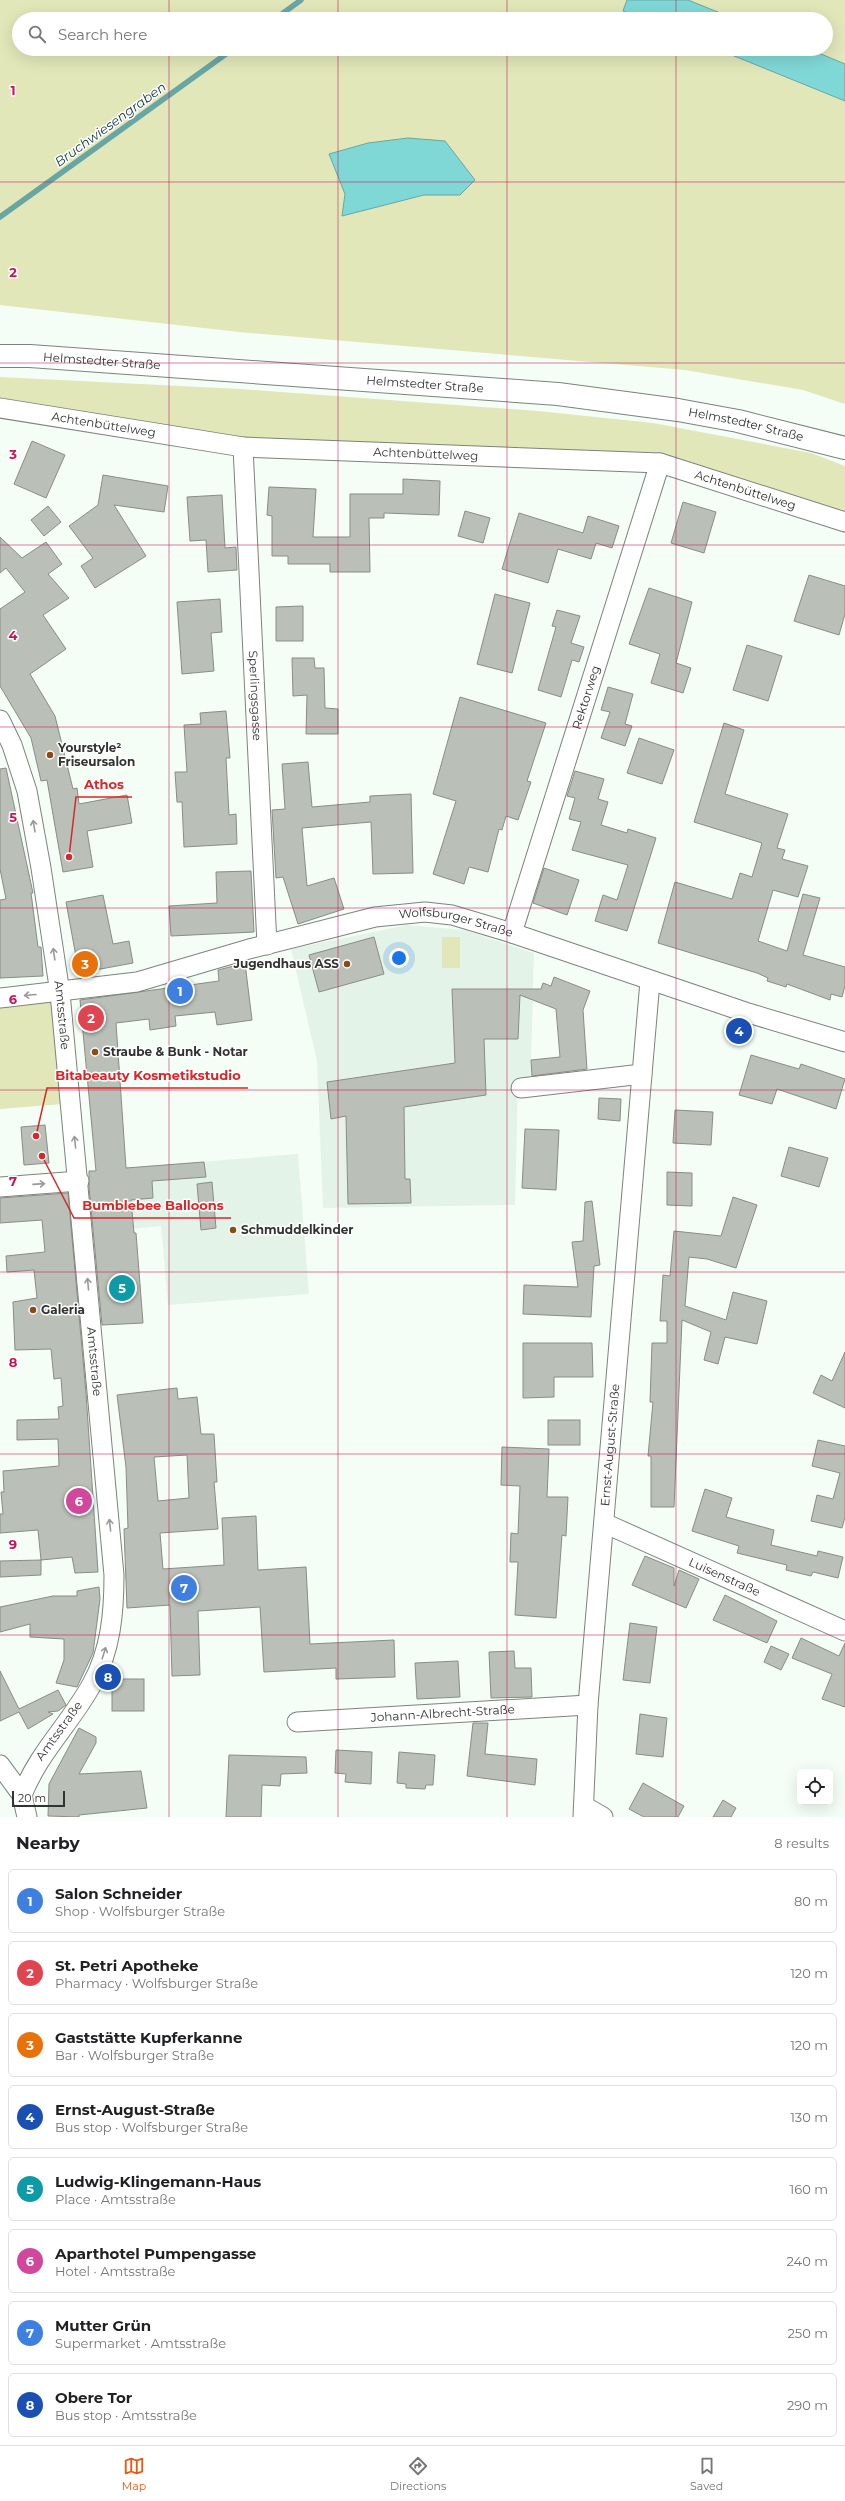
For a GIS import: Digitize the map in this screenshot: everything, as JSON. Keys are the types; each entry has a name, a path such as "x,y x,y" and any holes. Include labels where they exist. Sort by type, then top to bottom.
{"main road":[{"name":"Helmstedter Straße","path":"0,356 30,356 558,394 731,420 845,448"}],"street":[{"name":"Achtenbüttelweg","path":"0,408 243,447 660,463 845,522"},
{"name":"Sperlingsgasse","path":"243,447 267,945"},
{"name":"Rektorweg","path":"512,933 660,463"},
{"name":"Amtsstraße","path":"0,720 12,745 27,791 41,868 60,993 79,1181 114,1574 114,1613 104,1655 92,1684 36,1764 22,1795"},
{"name":"Wolfsburger Straße","path":"0,998 60,993 137,982 267,945 375,917 398,913 425,912 452,915 512,933 650,981 845,1042"},
{"name":"Ernst-August-Straße","path":"583,1812 588,1705 650,981"},
{"path":"521,1088 642,1074"},
{"path":"0,1187 79,1181"},
{"name":"Luisenstraße","path":"604,1523 845,1631"},
{"name":"Johann-Albrecht-Straße","path":"297,1722 588,1705"},
{"path":"0,1765 22,1795 27,1817"},
{"path":"583,1812 603,1817"}],"shaded area":[{"path":"407,925 464,930 534,953 531,1060 532,1080 518,1081 515,1205 323,1208 317,1061 291,949"},
{"name":"Schmuddelkinder","path":"298,1154 309,1294 168,1305 161,1226 94,1232 89,1171"}],"green space":[{"path":"0,0 845,0 845,404 803,390 685,370 239,332 0,305"},
{"path":"0,377 240,389 538,411 653,423 811,453 845,466 845,514 662,454 236,440 0,404"},
{"path":"442,937 460,937 460,968 442,968"},
{"path":"60,993 74,1103 0,1109 0,1002"}],"water":[{"path":"627,0 688,0 718,12 626,12 623,11"},
{"path":"734,56 826,56 845,64 845,101"},
{"path":"408,138 445,141 475,180 460,195 424,195 342,216 345,194 329,154 368,143"}],"building":[{"path":"32,441 65,455 46,498 14,484"},
{"path":"103,475 168,486 164,512 114,505 146,556 95,588 81,566 93,558 69,526 98,505"},
{"path":"403,479 440,481 439,515 384,513 384,518 369,518 370,572 330,572 330,564 288,564 288,556 272,556 272,516 267,515 269,487 316,489 313,537 350,537 350,494 403,494"},
{"path":"222,495 225,548 236,547 237,570 208,572 206,540 190,541 187,497"},
{"path":"683,502 716,512 704,553 671,543"},
{"path":"48,506 61,522 44,536 31,520"},
{"path":"465,511 490,518 483,543 458,536"},
{"path":"519,513 583,533 588,516 619,526 612,548 596,543 591,559 558,549 548,583 502,569"},
{"path":"0,537 22,558 46,542 62,564 48,574 69,598 43,615 66,649 30,674 55,716 73,789 77,788 79,804 127,795 132,823 87,831 93,867 63,872 47,780 41,781 31,738 0,686 0,609 25,592 6,568 0,573"},
{"path":"809,575 845,586 845,614 839,635 794,621"},
{"path":"649,588 692,602 676,663 691,668 683,693 651,683 660,654 629,644"},
{"path":"495,594 530,603 512,673 477,664"},
{"path":"220,599 222,632 211,633 214,671 182,674 177,602"},
{"path":"303,606 303,641 276,641 276,607"},
{"path":"557,610 580,616 571,643 584,647 579,662 572,660 561,697 538,690 556,627 552,626"},
{"path":"747,645 782,656 768,701 733,690"},
{"path":"292,658 314,658 315,668 324,668 325,708 338,709 338,734 306,734 307,695 293,696"},
{"path":"608,687 633,694 625,724 632,726 625,746 601,738 610,712 601,710"},
{"path":"460,697 546,723 527,781 531,782 518,820 506,816 502,830 499,829 488,872 469,867 464,884 433,874 456,801 433,794"},
{"path":"226,711 230,758 226,758 229,815 236,814 237,844 184,847 182,802 177,802 175,772 187,772 184,725 201,724 200,713"},
{"path":"724,723 744,730 725,794 788,814 777,848 785,850 782,859 808,866 798,897 773,890 758,941 787,951 803,894 820,898 803,955 845,967 845,986 842,997 831,994 830,1000 787,984 786,987 767,981 768,978 757,973 658,943 675,882 732,899 740,873 752,877 762,843 694,822"},
{"path":"639,738 674,750 662,784 627,773"},
{"path":"308,762 312,807 370,802 370,796 411,794 413,873 373,874 371,822 302,828 307,886 334,878 344,909 298,924 283,877 276,878 272,810 285,809 282,764"},
{"path":"6,768 33,893 31,893 38,947 41,947 43,976 0,978 0,900 6,899 0,869 0,769"},
{"path":"575,771 604,779 598,799 608,802 601,825 627,833 628,829 656,838 627,931 595,921 603,895 617,900 628,865 572,850 581,822 569,819 575,798 567,796"},
{"path":"544,868 579,880 567,915 533,903"},
{"path":"251,871 254,932 171,936 169,906 217,903 216,872"},
{"path":"103,895 113,944 129,941 133,963 79,973 66,902"},
{"name":"Jugendhaus ASS","path":"374,937 384,974 319,992 309,955"},
{"path":"245,963 252,1020 217,1025 215,1012 175,1016 176,1026 150,1030 149,1019 116,1023 126,1168 204,1162 206,1177 152,1181 153,1198 131,1200 134,1233 136,1233 143,1323 102,1325 89,1187 89,1171 96,1171 80,1000 219,981 218,970"},
{"path":"554,977 590,991 583,1010 587,1069 532,1076 531,1060 560,1057 556,1009 520,995 518,1039 484,1039 486,1095 404,1107 405,1179 410,1179 411,1203 348,1204 346,1116 331,1119 327,1082 455,1063 452,989 541,989 543,983 551,986"},
{"path":"751,1055 799,1069 801,1064 845,1079 836,1109 777,1089 772,1104 739,1095"},
{"path":"599,1098 621,1099 620,1121 598,1119"},
{"path":"675,1110 713,1112 711,1145 673,1143"},
{"path":"45,1125 49,1163 24,1165 21,1127"},
{"path":"525,1129 559,1130 556,1190 522,1188"},
{"path":"789,1147 828,1158 819,1187 781,1176"},
{"path":"667,1172 692,1173 692,1206 667,1205"},
{"path":"212,1182 216,1228 201,1230 197,1184"},
{"path":"68,1193 86,1393 98,1572 75,1573 72,1557 41,1560 38,1530 0,1533 0,1514 3,1514 1,1492 4,1492 3,1471 59,1466 58,1439 17,1440 17,1420 59,1419 58,1407 63,1406 61,1378 54,1379 51,1349 15,1350 13,1302 37,1298 34,1270 7,1272 6,1256 45,1252 42,1220 0,1223 0,1198"},
{"path":"733,1197 757,1205 736,1268 707,1259 689,1257 685,1306 726,1320 733,1292 767,1301 757,1344 725,1337 718,1364 704,1360 711,1332 682,1320 674,1507 651,1507 651,1456 648,1456 653,1402 650,1402 652,1343 667,1343 667,1321 660,1321 663,1275 670,1276 674,1231 721,1236"},
{"path":"592,1201 600,1265 594,1266 591,1317 523,1314 524,1285 578,1287 572,1242 583,1241 585,1202"},
{"path":"523,1343 592,1343 593,1377 554,1377 554,1397 523,1398"},
{"path":"845,1352 845,1408 813,1393 821,1375 832,1381"},
{"path":"177,1388 178,1399 197,1397 201,1434 214,1434 217,1482 214,1482 218,1529 160,1533 163,1569 224,1565 222,1518 256,1516 258,1570 306,1567 310,1644 394,1640 395,1677 336,1679 336,1668 264,1672 260,1607 198,1611 200,1675 172,1676 170,1605 127,1608 124,1529 128,1528 126,1467 117,1395","holes":["187,1455 189,1498 158,1501 154,1457"]},
{"path":"548,1420 580,1420 580,1445 548,1445"},
{"path":"818,1440 845,1446 845,1517 842,1528 811,1521 817,1495 833,1499 840,1473 812,1466"},
{"path":"502,1447 549,1449 547,1497 568,1497 566,1536 562,1535 556,1618 515,1615 518,1562 510,1562 511,1533 518,1534 520,1486 501,1485"},
{"path":"705,1489 732,1498 726,1517 774,1530 771,1545 817,1556 818,1551 843,1557 838,1578 813,1572 811,1576 786,1570 787,1565 737,1553 739,1546 692,1531"},
{"path":"645,1556 674,1568 674,1586 679,1570 699,1579 686,1608 632,1585"},
{"path":"41,1560 41,1575 0,1577 0,1561"},
{"path":"99,1587 100,1599 93,1653 77,1687 56,1683 64,1660 64,1639 30,1637 30,1624 0,1632 0,1607 53,1596 77,1596 77,1591"},
{"path":"725,1595 777,1621 767,1643 713,1620"},
{"path":"630,1623 657,1627 650,1683 623,1680"},
{"path":"801,1638 839,1656 845,1643 845,1707 822,1699 832,1674 792,1658"},
{"path":"771,1646 789,1654 781,1670 764,1662"},
{"path":"514,1651 515,1668 531,1668 532,1697 491,1698 489,1652"},
{"path":"458,1661 460,1697 417,1699 415,1663"},
{"path":"0,1671 19,1709 58,1690 66,1705 58,1711 48,1712 53,1714 28,1729 19,1712 0,1721"},
{"path":"112,1679 144,1679 144,1711 112,1711"},
{"path":"640,1714 667,1718 663,1757 636,1754"},
{"path":"473,1723 488,1723 485,1754 537,1759 535,1785 467,1776"},
{"path":"79,1728 96,1737 96,1743 79,1774 141,1771 147,1808 79,1815 79,1817 48,1816 49,1784"},
{"path":"336,1750 372,1752 371,1784 345,1782 346,1774 335,1773"},
{"path":"399,1752 435,1755 433,1785 426,1785 425,1789 406,1788 406,1784 397,1783"},
{"path":"229,1755 306,1757 307,1773 281,1774 280,1786 262,1785 261,1817 226,1817"},
{"path":"643,1783 684,1806 678,1817 644,1817 629,1809"},
{"path":"723,1800 736,1808 731,1817 713,1817"}],"waterway":[{"name":"Bruchwiesengraben","path":"285,12 301,0"},
{"name":"Bruchwiesengraben","path":"0,217 223,56"}],"place":[{"name":"Yourstyle² Friseursalon","path":"50,755"},
{"name":"Athos","path":"69,857"},
{"name":"Gaststätte Kupferkanne","path":"85,964"},
{"name":"Jugendhaus ASS","path":"347,964"},
{"name":"Salon Schneider","path":"180,991"},
{"name":"St. Petri Apotheke","path":"91,1018"},
{"name":"Ernst-August-Straße","path":"739,1031"},
{"name":"Straube & Bunk - Notar","path":"95,1052"},
{"name":"Bitabeauty Kosmetikstudio","path":"36,1136"},
{"name":"Bumblebee Balloons","path":"42,1156"},
{"name":"Schmuddelkinder","path":"233,1230"},
{"name":"Ludwig-Klingemann-Haus","path":"122,1288"},
{"name":"Galeria","path":"33,1310"},
{"name":"Aparthotel Pumpengasse","path":"79,1501"},
{"name":"Mutter Grün","path":"184,1588"},
{"name":"Obere Tor","path":"108,1677"}]}
